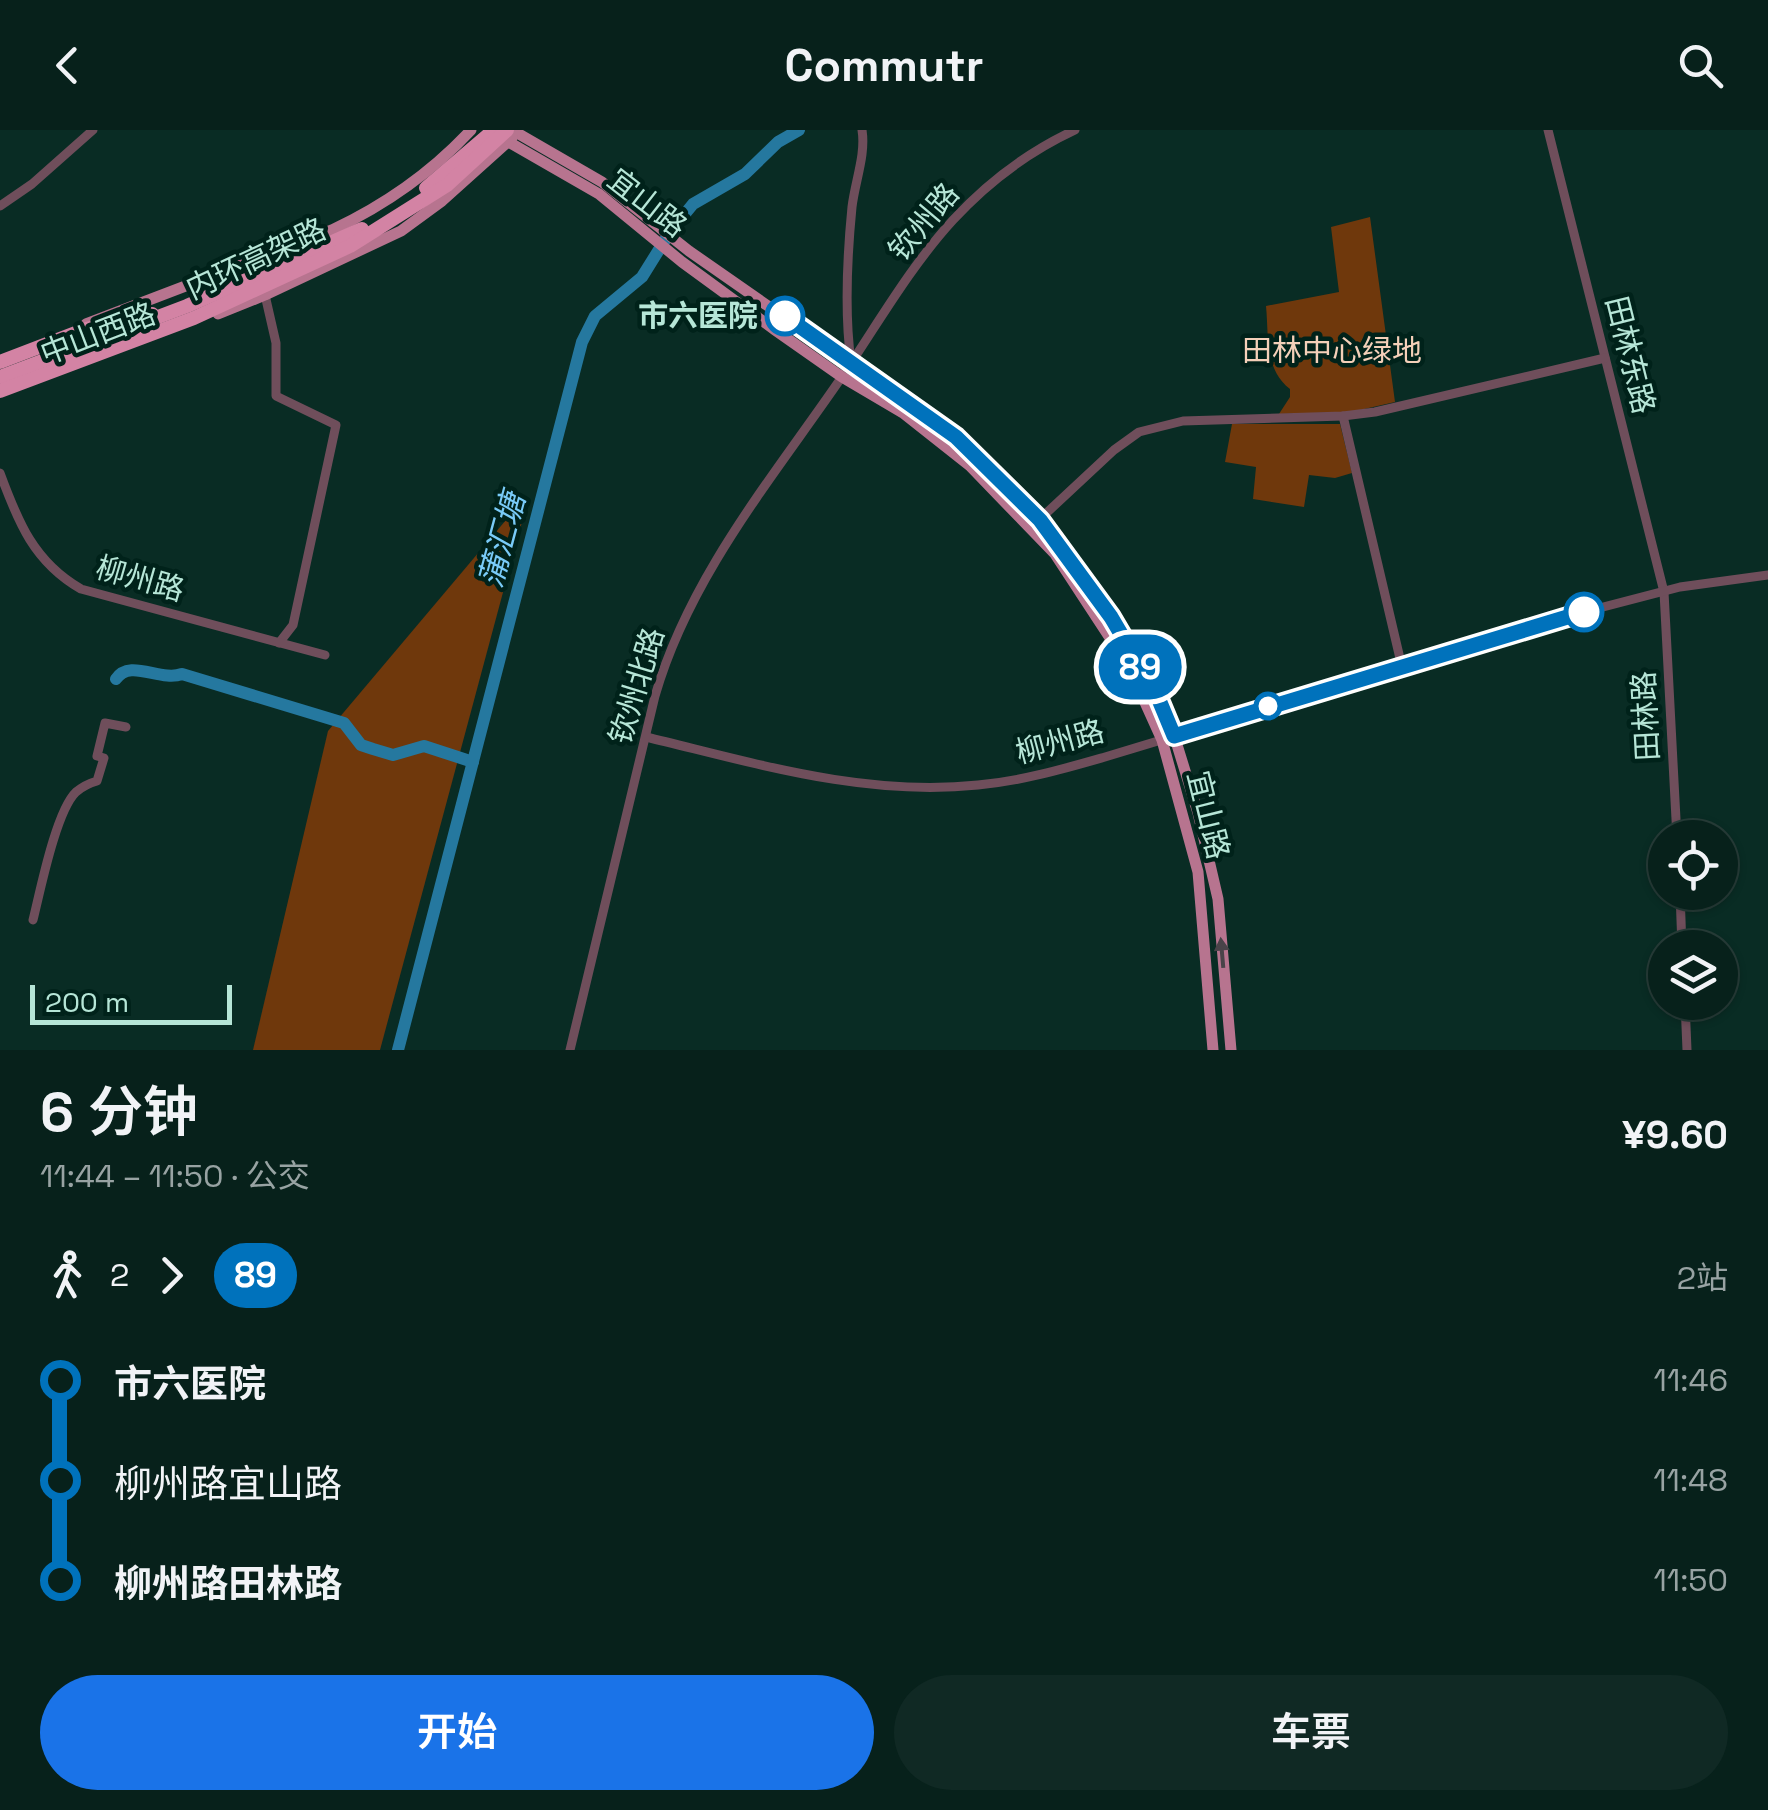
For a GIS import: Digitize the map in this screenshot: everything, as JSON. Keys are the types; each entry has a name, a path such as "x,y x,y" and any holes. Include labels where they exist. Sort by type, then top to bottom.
{"highway":[{"name":"内环高架路","path":"0,378 193,311 349,236 439,180 491,130"},
{"name":"内环高架路","path":"0,396 350,246 447,186 512,133"},
{"path":"0,359 86,329 193,311"}],"main road":[{"name":"中山西路","path":"0,359 368,213 448,155 472,130"},
{"name":"宜山路","path":"491,130 512,133 649,228 842,376 904,413 990,484 1055,554 1128,667 1168,738 1198,814 1218,899 1230,1050"},
{"name":"中山西路","path":"0,396 265,295 401,231 512,133"},
{"name":"宜山路","path":"685,256 852,362 956,437 1040,520 1111,617 1157,695 1168,738 1198,872 1213,1050"}],"street":[{"path":"0,206 32,184 93,130"},
{"path":"852,362 848,340 849,255 855,182 864,145 862,130"},
{"name":"钦州路","path":"842,376 918,263 954,219 996,180 1075,130"},
{"name":"田林东路","path":"1548,130 1664,592"},
{"path":"265,295 276,343 276,396 336,425 293,624 279,643"},
{"path":"1040,520 1114,450 1139,432 1183,421 1375,412 1604,358"},
{"name":"钦州北路","path":"570,1050 664,667 695,596 736,529 842,376"},
{"path":"1342,416 1402,667"},
{"name":"柳州路","path":"0,473 26,538 44,562 68,582 98,595 325,655"},
{"name":"柳州路","path":"646,737 824,779 921,788 1021,779 1664,592 1768,574"},
{"name":"田林路","path":"1664,592 1676,820"},
{"path":"32,920 68,804 76,792 97,780 104,758 97,756 105,723 126,727"},
{"path":"1686,1020 1688,1050"}],"green space":[{"name":"田林中心绿地","path":"1370,217 1395,402 1351,412 1279,414 1290,397 1290,389 1272,362 1266,306 1339,292 1331,227"},
{"path":"1232,424 1340,424 1352,473 1335,478 1309,475 1304,507 1253,499 1256,467 1225,462"},
{"path":"511,514 523,518 380,1050 253,1050 328,731"}],"waterway":[{"name":"蒲汇塘","path":"398,1050 582,342 595,316 642,277 693,204 745,174 778,142 799,130"},
{"path":"116,679 129,670 182,674 344,723 361,745 373,749 393,755 424,746 473,762"}],"bus line":[{"name":"89","path":"785,316 956,437 1040,520 1111,617 1157,695 1174,736 1584,612"}],"place":[{"name":"市六医院","path":"785,316"}]}
